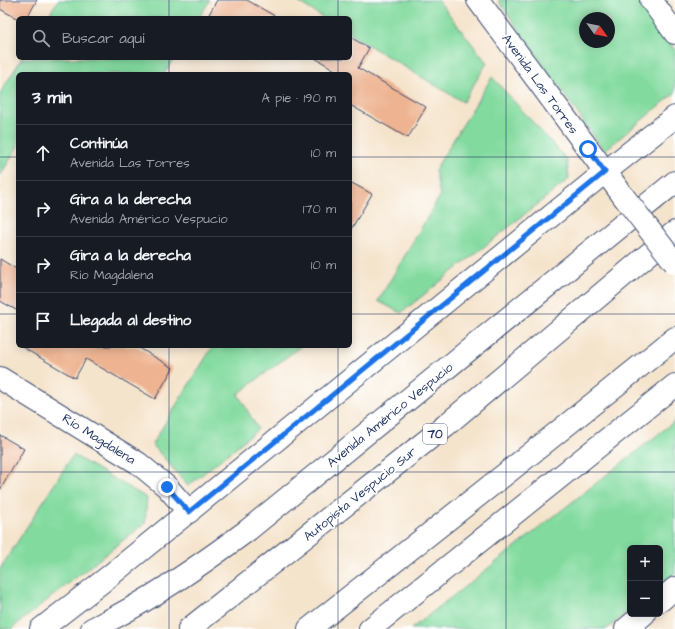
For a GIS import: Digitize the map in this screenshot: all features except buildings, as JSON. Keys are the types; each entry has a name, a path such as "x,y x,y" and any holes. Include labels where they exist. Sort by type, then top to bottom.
{"main road":[{"name":"Avenida Las Torres","path":"478,0 624,198 675,263"},
{"path":"651,0 675,33"},
{"path":"41,629 189,512 605,172 675,117"},
{"name":"Avenida Américo Vespucio","path":"92,629 137,605 177,580 248,530 675,182"},
{"name":"Autopista Vespucio Sur","path":"189,629 445,426 675,232"},
{"path":"309,629 675,338"},
{"name":"Río Magdalena","path":"0,378 138,463 158,478 189,512"},
{"path":"370,629 675,385"},
{"path":"663,598 675,588"},
{"path":"626,629 640,617"}],"green space":[{"path":"58,0 210,0 200,16 48,16"},
{"path":"295,0 438,0 487,63 463,102 352,35 352,16 321,16"},
{"path":"498,0 637,0 675,50 675,93 604,151"},
{"path":"21,60 173,60 165,72 16,72 16,149 0,176 0,93"},
{"path":"492,77 567,160 569,179 401,313 378,301 440,196 435,170"},
{"path":"212,348 298,348 238,394 258,429 188,486 152,444"},
{"path":"675,421 675,573 663,583 663,545 627,545 627,612 607,629 411,629"},
{"path":"73,455 147,498 145,523 11,629 0,629 0,569"}],"route":[{"path":"167,487 189,512 605,172 588,149"}]}
